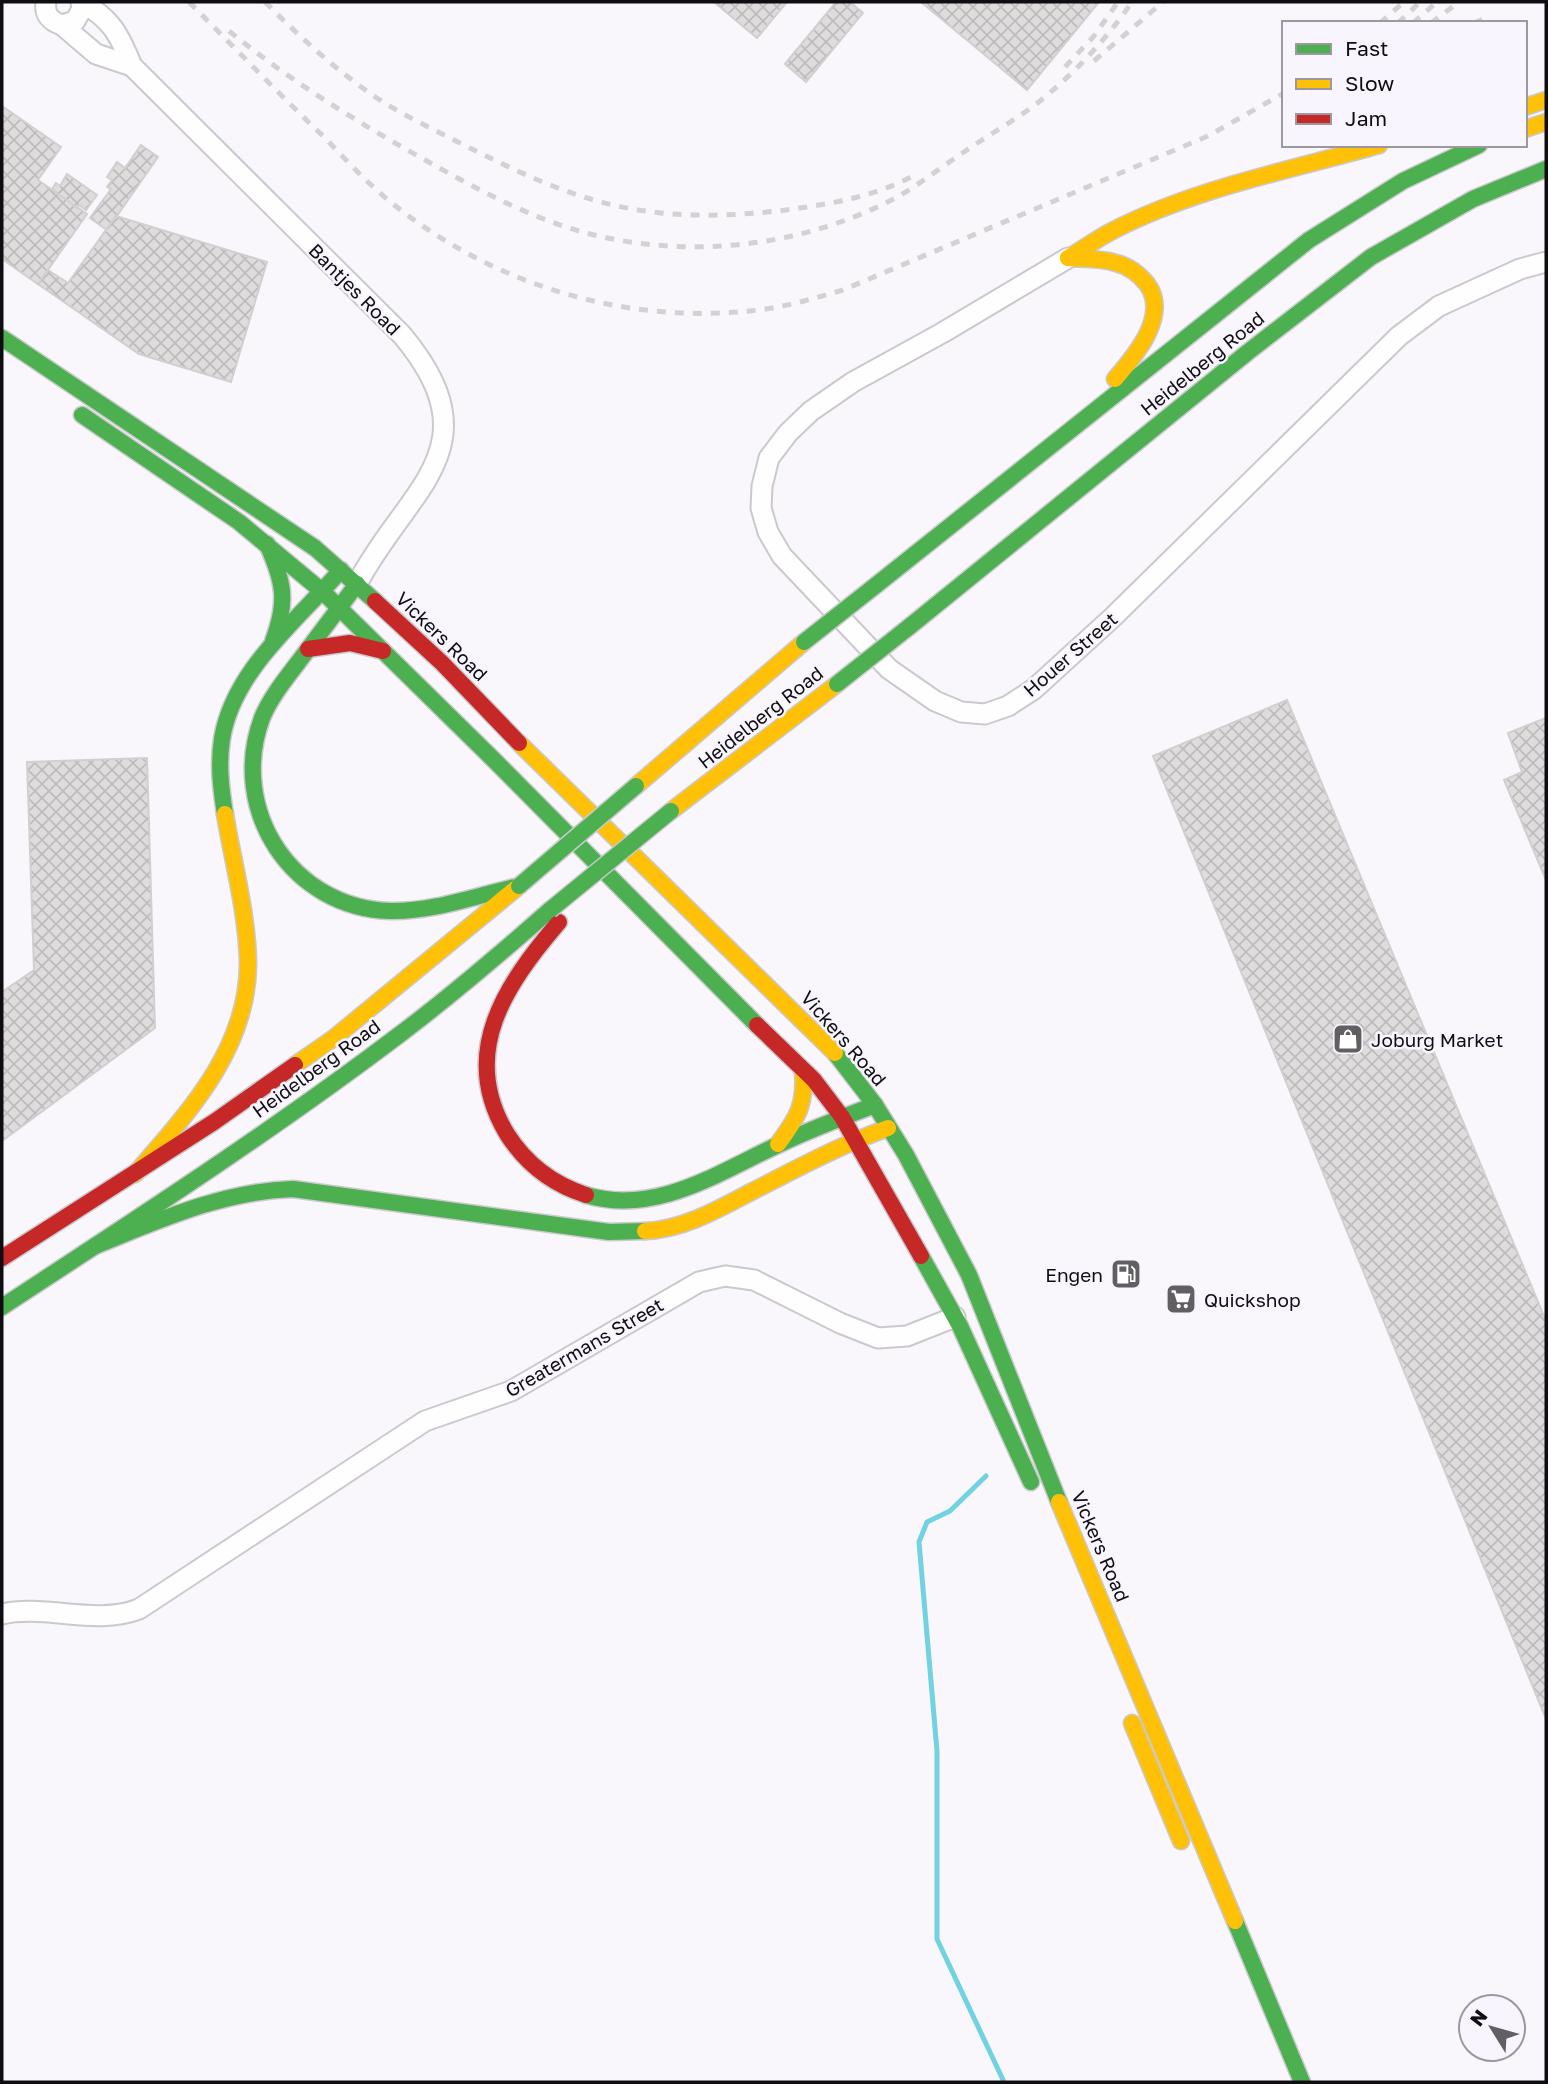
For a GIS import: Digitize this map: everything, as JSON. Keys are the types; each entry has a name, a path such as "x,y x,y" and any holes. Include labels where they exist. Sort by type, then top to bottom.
{"main road":[{"path":"1527,106 1546,100"},
{"path":"1527,128 1546,122"},
{"path":"1068,258 1113,230 1166,208 1222,189 1372,147"},
{"name":"Heidelberg Road","path":"2,1258 135,1174 334,1038 519,886 804,642 1310,240 1403,181 1475,147"},
{"name":"Heidelberg Road","path":"2,1307 271,1127 380,1050 558,912 671,811 837,684 1248,352 1371,257 1473,199 1546,169"},
{"path":"1047,450 1130,363 1151,330 1154,312 1153,300 1146,285 1135,273 1122,265 1102,260 1068,258"},
{"name":"Vickers Road","path":"2,338 262,512 357,584 441,662 546,770 830,1047 875,1105 906,1155 969,1275 1037,1449 1302,2082"},
{"path":"72,408 239,522 323,592 814,1080 842,1117 955,1317 1037,1497"},
{"path":"267,544 285,590 282,619 269,651"},
{"path":"135,1174 209,1084 227,1055 240,1021 248,964 243,914 221,788 221,751 226,724 236,696 269,651 341,570"},
{"path":"357,584 285,681 263,717 253,757 255,804 262,826 285,863 318,891 341,902 390,911 433,905 519,886"},
{"path":"308,649 351,643 383,651"},
{"path":"558,912 508,989 488,1039 486,1067 497,1116 513,1144 525,1160 554,1184 598,1199 665,1196 703,1181 777,1144 875,1105"},
{"path":"777,1144 802,1109 806,1093 803,1070"},
{"path":"94,1246 227,1198 262,1191 293,1189 414,1203 609,1232 652,1231 676,1226 714,1211 854,1140 888,1128"},
{"path":"1126,1710 1190,1861"}],"street":[{"name":"Bantjes Road","path":"46,2 49,18 62,25 96,54 132,66"},
{"name":"Bantjes Road","path":"81,2 102,14 110,23 132,66 402,335 421,357 434,384 442,407 445,428 441,451 431,475 413,504 374,553 357,584"},
{"path":"62,25 69,24 80,15 81,2"},
{"name":"Houer Street","path":"1068,258 853,382 811,411 788,433 769,458 762,486 761,508 768,532 782,556 889,669 935,701 961,712 985,713 1008,706 1034,689 1113,617 1399,336 1439,306 1520,269 1546,262"},
{"name":"Bantjes Road","path":"341,570 374,553"},
{"name":"Greatermans Street","path":"2,1614 17,1612 102,1615 130,1613 139,1609 418,1425 511,1391 699,1282 725,1276 754,1280 878,1338 907,1336 955,1317"}],"building":[{"path":"714,2 787,2 757,38"},
{"path":"836,2 850,2 863,13 806,82 785,64"},
{"path":"921,2 1099,2 1027,90"},
{"path":"2,106 61,147 38,180 87,214 38,284 2,259"},
{"path":"141,145 158,157 107,230 90,218 111,189 107,187 112,180 107,177 117,162 125,168"},
{"path":"67,174 97,195 86,210 79,205 77,208 52,189 56,183 60,186"},
{"path":"116,216 267,262 231,382 139,354 38,284 48,270 68,283"},
{"name":"Joburg Market","path":"1287,700 1546,1321 1546,1719 1153,756"},
{"path":"1546,718 1546,880 1504,780 1522,772 1508,733"},
{"path":"147,758 155,1028 2,1141 2,992 34,970 27,762"}],"waterway":[{"path":"986,1476 950,1511 927,1522 919,1542 937,1751 937,1939 1004,2082"}],"railway":[{"path":"189,2 366,180 393,204 432,232 473,256 516,276 607,304 654,311 750,311 809,300 843,290 1208,136 1282,94"},
{"path":"265,2 338,69 375,97 456,141 521,172 586,198 652,212 729,215 851,199 913,176"},
{"path":"1065,67 1094,36 1118,2"},
{"path":"229,31 274,66 345,113 458,178 521,210 586,233 625,241 706,247 746,244 825,227 899,196 1049,94 1088,57 1132,2"},
{"path":"1094,61 1163,2"},
{"path":"1382,21 1404,2"},
{"path":"1415,21 1437,2"},
{"path":"1434,21 1459,2"},
{"path":"1400,21 1418,4"},
{"path":"1479,21 1486,18"}],"traffic: fast":[{"path":"875,586 1309,240 1403,181 1475,147"},
{"path":"909,627 1248,352 1371,257 1473,199 1546,169"},
{"path":"2,338 315,548 375,601"},
{"path":"82,415 239,522 323,592 757,1025"},
{"path":"267,544 282,592 281,614 273,641"},
{"path":"225,814 220,776 222,739 239,691 270,647 341,570"},
{"path":"357,584 280,686 262,718 254,753 254,787 262,819 276,848 297,873 324,893 355,906 406,911 453,903 515,887"},
{"path":"804,642 875,586"},
{"path":"837,684 909,627"},
{"path":"519,886 636,786"},
{"path":"550,910 671,811"},
{"path":"2,1307 203,1174 351,1071 438,1005 550,910"},
{"path":"835,1053 875,1105 906,1155 969,1275 1059,1502"},
{"path":"586,1195 612,1200 637,1200 686,1188 803,1133 875,1105"},
{"path":"95,1246 192,1208 242,1195 293,1189 609,1232 645,1231"},
{"path":"921,1256 960,1326 1031,1482"},
{"path":"1235,1921 1302,2082"}],"traffic: slow":[{"path":"1527,106 1546,100"},
{"path":"1527,128 1546,122"},
{"path":"1068,258 1145,215 1244,181 1372,147"},
{"path":"1068,258 1104,260 1125,266 1144,280 1153,296 1155,309 1147,334 1132,359 1115,379"},
{"path":"636,786 804,642"},
{"path":"671,811 837,684"},
{"path":"519,743 835,1053"},
{"path":"135,1174 175,1127 212,1077 227,1051 246,993 248,962 245,925 225,814"},
{"path":"295,1065 334,1038 519,886"},
{"path":"778,1144 799,1110 803,1092 803,1070"},
{"path":"645,1231 673,1227 700,1218 818,1158 888,1128"},
{"path":"1059,1502 1235,1921"},
{"path":"1132,1723 1181,1841"}],"traffic: jam":[{"path":"375,601 441,662 519,743"},
{"path":"308,649 350,643 383,651"},
{"path":"559,922 506,995 488,1048 487,1075 493,1104 514,1145 531,1164 551,1179 586,1195"},
{"path":"757,1025 814,1080 842,1117 921,1256"},
{"path":"2,1258 214,1122 295,1065"}],"place":[{"name":"Joburg Market","path":"1348,1039"},
{"name":"Engen","path":"1126,1274"},
{"name":"Quickshop","path":"1181,1299"}]}
